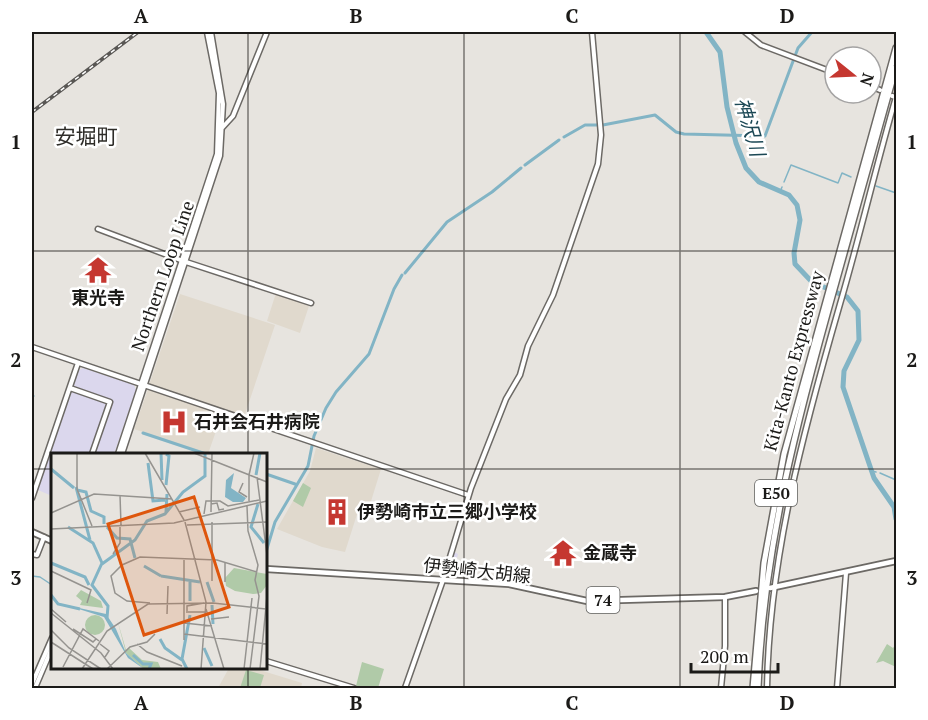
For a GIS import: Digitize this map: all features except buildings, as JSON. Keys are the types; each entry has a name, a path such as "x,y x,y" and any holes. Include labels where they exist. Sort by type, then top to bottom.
{"highway":[{"name":"Kita-Kanto Expressway","path":"753,688 760,596 774,503 792,424 897,48"},
{"name":"Kita-Kanto Expressway","path":"833,281 897,67"},
{"name":"Kita-Kanto Expressway","path":"758,688 763,617 779,504 827,302"}],"main road":[{"path":"32,532 51,540"},
{"path":"770,588 897,561"},
{"name":"伊勢崎大胡線","path":"267,569 509,584 587,601 725,597 756,591"}],"street":[{"path":"209,32 213,48"},
{"path":"221,130 236,108 267,32"},
{"path":"405,688 443,580 468,495 506,399 520,375 528,346 553,295 598,164 601,135 592,32"},
{"path":"745,32 754,42 823,69"},
{"name":"Northern Loop Line","path":"120,453 217,169 223,107 213,48"},
{"name":"Northern Loop Line","path":"213,48 221,130"},
{"path":"767,688 776,587 797,465 813,397 897,98 892,96"},
{"path":"223,107 228,110 236,108"},
{"path":"98,228 185,262 311,303"},
{"path":"32,347 468,495"},
{"path":"32,498 78,363"},
{"path":"70,388 110,402 92,453"},
{"path":"32,554 37,555 44,537"},
{"path":"837,688 846,573"},
{"path":"721,688 725,646 725,597"},
{"path":"32,684 51,640"},
{"path":"35,688 51,650"},
{"path":"267,661 354,688"}],"shaded area":[{"path":"276,293 309,306 300,333 267,321"},
{"path":"180,294 275,325 244,417 149,385"},
{"path":"83,368 134,385 136,390 114,453 51,453 51,496 38,490 79,370"},
{"path":"148,389 222,414 208,453 134,429"},
{"path":"316,448 381,469 368,511 359,508 345,552 322,547 277,529 310,471"},
{"path":"454,552 458,554 455,565 461,567 459,578 448,577"},
{"path":"228,669 256,669 302,683 301,688 218,688"}],"green space":[{"path":"303,483 311,488 303,507 293,501"},
{"path":"887,644 893,648 896,644 896,667 883,661 876,663"},
{"path":"362,662 384,669 378,688 356,686"},
{"path":"246,670 264,675 260,688 240,688"}],"waterway":[{"name":"神沢川","path":"706,32 720,52 727,107 736,143 746,168 759,182 789,195 797,205 800,220 794,253 795,264 812,282 847,297 858,311 859,340 844,371 843,387 874,478 894,507 896,519"},
{"name":"神沢川","path":"603,125 655,115 676,132 684,134 765,136 798,48 812,32"},
{"path":"564,137 585,125 597,125"},
{"path":"525,165 559,140"},
{"path":"784,182 791,165 838,183 842,173 851,177"},
{"path":"405,273 447,222 492,192 521,168"},
{"path":"876,186 896,193"},
{"name":"神沢川","path":"780,192 782,187"},
{"path":"267,549 275,522 308,466 314,436 326,408 336,392 369,354 394,289 402,275"},
{"path":"143,433 203,453"},
{"name":"神沢川","path":"872,471 876,472"},
{"path":"880,473 896,480"},
{"path":"267,474 295,484"},
{"path":"32,576 40,577 51,584"}],"railway":[{"path":"32,112 138,32"}],"place":[{"name":"東光寺","path":"98,270"},
{"name":"石井会石井病院","path":"174,422"},
{"name":"伊勢崎市立三郷小学校","path":"337,512"},
{"name":"金蔵寺","path":"563,553"}],"district":[{"name":"安堀町","path":"86,137"}]}
